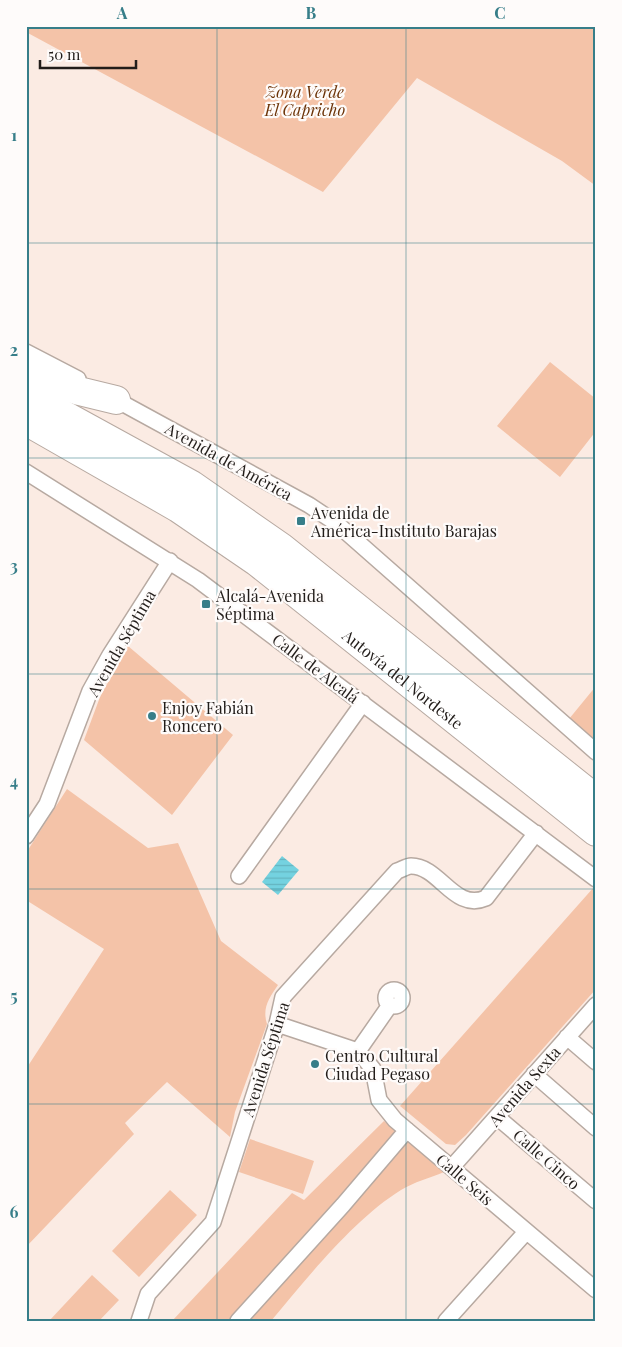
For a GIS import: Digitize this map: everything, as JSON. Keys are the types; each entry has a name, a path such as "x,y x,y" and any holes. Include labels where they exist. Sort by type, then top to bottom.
{"highway":[{"path":"26,373 79,391 116,400"},
{"name":"Autovía del Nordeste","path":"26,394 192,485 281,547 596,799"},
{"name":"Autovía del Nordeste","path":"26,421 178,508 257,562 596,832"},
{"path":"500,755 518,784 596,846"}],"street":[{"name":"Avenida de América","path":"26,352 309,505 336,523 596,752"},
{"name":"Calle de Alcalá","path":"26,472 170,561 596,879"},
{"name":"Avenida Séptima","path":"26,836 47,804 90,691 110,655 170,561"},
{"path":"239,876 362,703"},
{"name":"Avenida Séptima","path":"139,1321 148,1294 213,1222 277,1024 283,997 397,871 410,866 421,868 466,900 476,902 486,898 536,833"},
{"path":"277,1024 358,1051 390,1005"},
{"name":"Avenida Sexta","path":"452,1167 596,1005"},
{"path":"567,1037 596,1062"},
{"name":"Calle Seis","path":"358,1051 373,1069 380,1100 387,1111 596,1290"},
{"path":"534,1074 596,1128"},
{"name":"Calle Cinco","path":"497,1117 596,1201"},
{"path":"238,1321 408,1130"},
{"path":"446,1321 526,1232"}],"green space":[{"name":"Zona Verde El Capricho","path":"26,26 596,26 596,186 562,161 417,78 323,192 26,32"},
{"path":"550,362 596,399 596,431 560,477 497,426"},
{"name":"Enjoy Fabián Roncero","path":"128,646 233,735 172,815 84,740 100,697"},
{"path":"596,686 596,744 569,719"},
{"path":"67,789 148,848 178,843 221,941 278,985 267,1003 265,1013 267,1024 235,1112 230,1137 167,1082 125,1123 134,1134 26,1247 26,1069 104,949 26,900 26,853"},
{"path":"594,887 596,989 466,1135 455,1145 446,1144 400,1106"},
{"path":"384,1121 444,1172 417,1182 383,1202 332,1250 271,1321 172,1321 292,1193 304,1200"},
{"path":"250,1139 314,1161 303,1194 239,1172"},
{"path":"170,1190 197,1215 139,1277 112,1251"},
{"path":"92,1275 119,1300 99,1321 49,1321"}],"water":[{"path":"282,856 299,870 278,895 262,882"}],"place":[{"name":"Avenida de América-Instituto Barajas","path":"301,521"},
{"name":"Alcalá-Avenida Séptima","path":"206,604"},
{"name":"Enjoy Fabián Roncero","path":"152,716"},
{"name":"Centro Cultural Ciudad Pegaso","path":"315,1064"}]}
